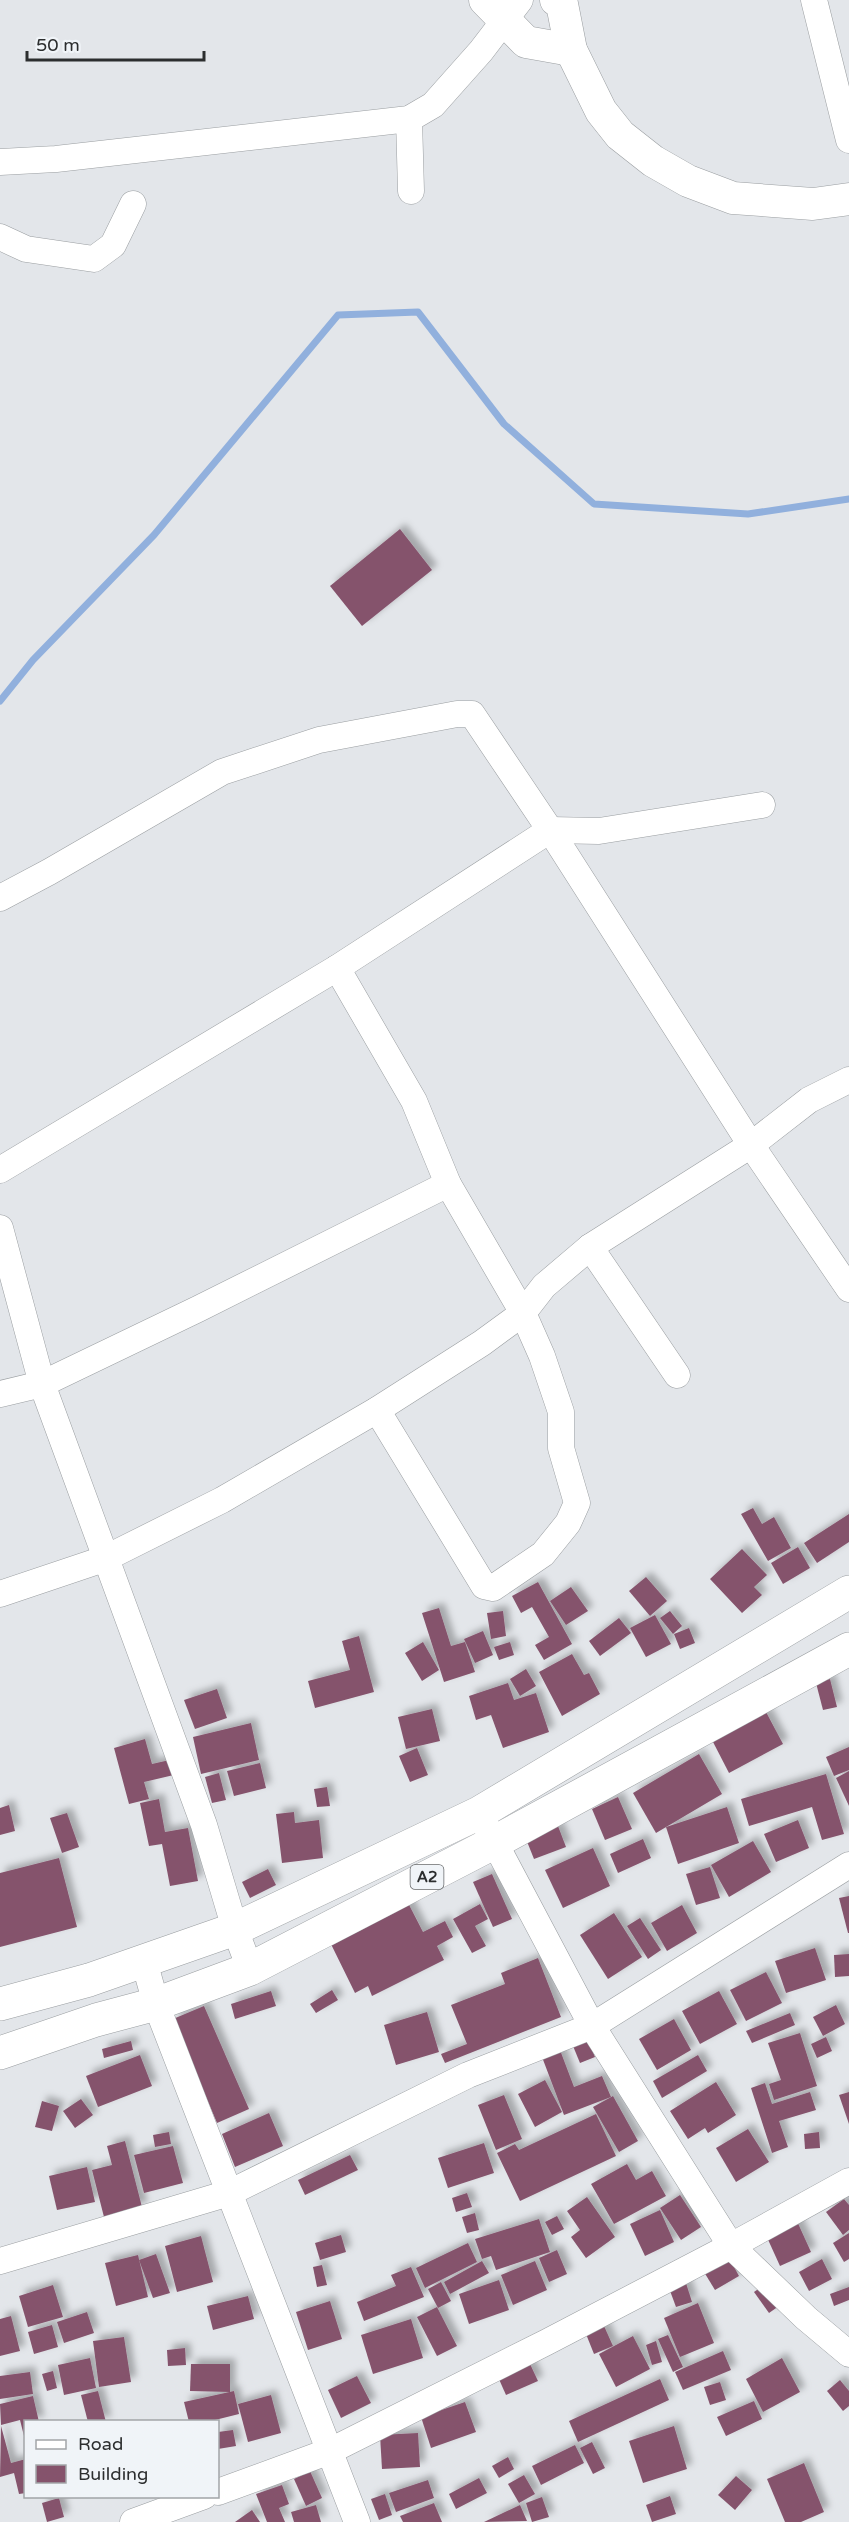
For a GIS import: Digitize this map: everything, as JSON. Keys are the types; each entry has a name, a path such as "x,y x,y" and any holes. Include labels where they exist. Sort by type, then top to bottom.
{"highway":[{"name":"A2","path":"0,2004 89,1980 235,1929 479,1813 849,1592"},
{"name":"A2","path":"0,2053 96,2020 156,2004 250,1969 495,1842 849,1649"},
{"path":"670,1699 691,1734"}],"street":[{"path":"556,0 562,4 571,50 601,111 620,135 653,161 688,181 733,198 813,204 849,199"},
{"path":"814,0 849,140"},
{"path":"503,6 526,42 571,50"},
{"path":"0,162 56,159 409,119 433,105 481,51 503,6"},
{"path":"409,119 411,191"},
{"path":"0,237 26,249 94,259 113,245 133,204"},
{"path":"0,898 222,772 320,740 457,714 472,714 550,830 751,1145 849,1289"},
{"path":"0,1170 337,968 550,830 599,831 762,805"},
{"path":"337,968 414,1101 448,1184 523,1313 542,1356 561,1412 561,1448 577,1503 568,1523 543,1554 493,1588 484,1586 377,1410"},
{"path":"0,1594 104,1559 222,1500 377,1410 482,1343 523,1313 544,1286 590,1246 751,1145 809,1101 849,1080"},
{"path":"0,1394 42,1384 209,1304 448,1184"},
{"path":"0,1228 42,1384 104,1559 204,1825 235,1929 250,1969"},
{"path":"590,1246 677,1375"},
{"path":"479,1813 592,2026 730,2246 806,2318 849,2354"},
{"path":"0,2261 229,2193 468,2075 592,2026 849,1865"},
{"path":"144,1961 156,2004 357,2522"},
{"path":"219,2492 330,2451 547,2342 849,2181"},
{"path":"133,2522 199,2498"}],"building":[{"path":"400,529 432,570 362,626 330,586"},
{"path":"753,1508 762,1524 774,1517 791,1548 768,1561 741,1514"},
{"path":"849,1514 849,1542 817,1563 804,1543"},
{"path":"798,1547 810,1568 783,1584 771,1563"},
{"path":"742,1549 767,1575 754,1587 762,1595 742,1613 710,1579"},
{"path":"646,1577 667,1601 650,1616 629,1591"},
{"path":"538,1582 572,1644 544,1660 535,1645 549,1637 532,1607 521,1613 512,1596"},
{"path":"571,1587 588,1611 566,1625 550,1601"},
{"path":"439,1608 451,1646 465,1642 475,1672 444,1682 422,1613"},
{"path":"503,1611 506,1636 491,1639 487,1613"},
{"path":"670,1611 682,1626 673,1634 660,1618"},
{"path":"655,1615 671,1644 646,1657 630,1628"},
{"path":"619,1618 631,1633 600,1656 589,1641"},
{"path":"689,1628 695,1643 680,1649 674,1634"},
{"path":"483,1631 493,1655 475,1663 464,1639"},
{"path":"359,1636 374,1692 315,1708 308,1681 350,1670 342,1641"},
{"path":"423,1642 439,1670 422,1681 405,1653"},
{"path":"510,1642 514,1655 499,1660 494,1647"},
{"path":"572,1654 584,1675 589,1673 600,1694 562,1716 539,1672"},
{"path":"526,1669 536,1686 520,1696 510,1679"},
{"path":"830,1679 837,1707 823,1710 816,1683"},
{"path":"508,1683 514,1700 536,1693 549,1732 503,1748 491,1715 476,1720 469,1696"},
{"path":"217,1689 227,1718 195,1729 184,1700"},
{"path":"432,1709 440,1741 406,1749 398,1717"},
{"path":"766,1712 783,1744 729,1773 712,1740"},
{"path":"251,1723 259,1760 201,1774 193,1737"},
{"path":"145,1739 152,1764 174,1759 178,1774 144,1782 149,1799 129,1804 114,1748"},
{"path":"849,1747 849,1770 834,1776 826,1757"},
{"path":"417,1748 428,1775 410,1782 399,1756"},
{"path":"699,1754 722,1794 656,1833 633,1793"},
{"path":"260,1763 266,1788 234,1796 227,1771"},
{"path":"849,1771 849,1806 836,1778"},
{"path":"219,1773 226,1800 212,1803 205,1777"},
{"path":"826,1774 844,1834 822,1840 812,1807 749,1826 741,1799"},
{"path":"327,1787 330,1806 317,1807 314,1789"},
{"path":"618,1797 632,1829 605,1840 592,1809"},
{"path":"159,1799 165,1832 188,1828 198,1881 170,1886 162,1844 149,1846 140,1803"},
{"path":"9,1805 15,1831 0,1835 0,1808"},
{"path":"727,1807 739,1843 678,1864 666,1827"},
{"path":"294,1812 295,1823 319,1820 323,1858 282,1863 276,1814"},
{"path":"67,1813 79,1847 62,1853 50,1818"},
{"path":"798,1820 809,1848 776,1862 764,1834"},
{"path":"558,1826 566,1847 534,1859 526,1839"},
{"path":"643,1839 651,1858 618,1873 610,1854"},
{"path":"753,1841 771,1872 729,1897 711,1865"},
{"path":"593,1848 610,1886 563,1908 545,1870"},
{"path":"59,1858 77,1927 0,1947 0,1873"},
{"path":"710,1867 720,1898 696,1905 686,1874"},
{"path":"268,1869 276,1885 250,1898 242,1882"},
{"path":"492,1874 512,1919 493,1927 473,1882"},
{"path":"849,1896 849,1933 848,1933 839,1898"},
{"path":"406,1899 423,1932 445,1921 453,1937 437,1946 444,1960 372,1996 368,1986 355,1993 328,1938"},
{"path":"480,1904 488,1919 475,1926 486,1946 472,1953 453,1919"},
{"path":"682,1905 697,1933 667,1951 651,1923"},
{"path":"614,1913 642,1957 608,1979 580,1935"},
{"path":"640,1918 661,1950 648,1959 627,1926"},
{"path":"815,1948 826,1980 786,1993 775,1961"},
{"path":"849,1954 849,1976 835,1977 834,1955"},
{"path":"538,1958 561,2017 445,2063 441,2054 467,2044 451,2005 505,1984 501,1973"},
{"path":"766,1972 782,2003 746,2021 730,1990"},
{"path":"332,1990 338,2000 316,2013 310,2004"},
{"path":"271,1991 276,2006 235,2019 231,2004"},
{"path":"719,1991 737,2024 700,2044 682,2011"},
{"path":"836,2005 845,2024 823,2036 813,2017"},
{"path":"204,2006 249,2109 217,2123 173,2019"},
{"path":"427,2012 439,2052 396,2065 384,2025"},
{"path":"790,2013 795,2025 752,2043 746,2031"},
{"path":"674,2019 691,2050 657,2070 639,2039"},
{"path":"800,2033 817,2086 774,2100 769,2084 781,2080 768,2043"},
{"path":"826,2037 832,2051 817,2058 811,2044"},
{"path":"588,2040 595,2057 580,2063 573,2046"},
{"path":"131,2041 133,2050 104,2058 102,2049"},
{"path":"560,2050 574,2087 602,2076 611,2097 564,2115 542,2057"},
{"path":"140,2055 152,2086 98,2107 86,2076"},
{"path":"698,2055 707,2071 662,2098 653,2081"},
{"path":"545,2080 562,2112 535,2127 518,2094"},
{"path":"716,2082 736,2115 708,2133 705,2128 688,2139 670,2111"},
{"path":"765,2083 772,2104 810,2092 816,2110 779,2121 788,2147 772,2153 751,2088"},
{"path":"849,2092 849,2124 839,2095"},
{"path":"504,2095 522,2139 496,2150 478,2105"},
{"path":"613,2096 638,2141 619,2152 593,2107"},
{"path":"81,2099 93,2115 75,2128 63,2111"},
{"path":"42,2101 59,2106 52,2131 35,2127"},
{"path":"269,2113 283,2146 235,2167 222,2134"},
{"path":"596,2114 616,2156 520,2201 497,2153 515,2144 519,2150"},
{"path":"748,2129 769,2162 736,2182 716,2148"},
{"path":"169,2132 171,2144 155,2147 153,2135"},
{"path":"819,2132 820,2148 805,2149 804,2134"},
{"path":"125,2141 142,2207 104,2217 92,2170 112,2165 107,2146"},
{"path":"484,2143 494,2173 448,2188 438,2158"},
{"path":"173,2146 183,2183 144,2193 134,2155"},
{"path":"350,2155 358,2170 305,2195 298,2180"},
{"path":"627,2164 636,2180 652,2171 666,2196 614,2224 591,2184"},
{"path":"87,2167 95,2202 57,2210 49,2176"},
{"path":"467,2193 472,2207 456,2212 452,2198"},
{"path":"680,2195 701,2227 681,2240 660,2208"},
{"path":"587,2197 615,2237 586,2258 571,2237 580,2230 567,2211"},
{"path":"844,2199 849,2205 849,2230 843,2235 826,2212"},
{"path":"660,2210 674,2242 645,2256 630,2224"},
{"path":"475,2213 479,2230 467,2233 462,2217"},
{"path":"557,2216 564,2229 552,2235 545,2222"},
{"path":"539,2219 550,2252 496,2270 491,2256 482,2259 475,2239"},
{"path":"796,2219 811,2252 780,2266 765,2233"},
{"path":"849,2233 849,2259 844,2262 833,2243"},
{"path":"341,2235 346,2252 320,2260 315,2243"},
{"path":"201,2236 213,2282 177,2292 165,2246"},
{"path":"468,2243 477,2262 425,2288 416,2268"},
{"path":"557,2250 567,2274 549,2282 539,2258"},
{"path":"156,2254 170,2293 153,2298 139,2260"},
{"path":"138,2255 148,2297 116,2306 105,2263"},
{"path":"729,2258 739,2276 715,2290 704,2272"},
{"path":"822,2259 832,2279 809,2291 799,2272"},
{"path":"482,2261 489,2273 450,2294 444,2282"},
{"path":"535,2261 547,2290 513,2305 501,2275"},
{"path":"322,2265 327,2285 317,2287 313,2267"},
{"path":"411,2267 424,2297 364,2321 357,2302 396,2286 391,2275"},
{"path":"499,2280 509,2310 469,2324 459,2294"},
{"path":"441,2282 451,2301 438,2308 428,2289"},
{"path":"686,2283 692,2302 676,2307 669,2288"},
{"path":"53,2285 63,2317 28,2327 19,2296"},
{"path":"764,2285 779,2306 769,2313 754,2292"},
{"path":"849,2287 849,2300 834,2306 830,2294"},
{"path":"248,2296 254,2319 213,2330 207,2306"},
{"path":"330,2301 342,2339 308,2350 296,2312"},
{"path":"698,2303 714,2343 680,2357 664,2318"},
{"path":"437,2307 457,2346 437,2356 417,2317"},
{"path":"87,2312 94,2333 64,2343 57,2322"},
{"path":"11,2316 20,2351 0,2356 0,2319"},
{"path":"411,2319 423,2358 373,2374 361,2335"},
{"path":"52,2325 58,2347 34,2354 28,2332"},
{"path":"604,2326 613,2346 594,2354 586,2334"},
{"path":"668,2335 683,2367 673,2372 658,2339"},
{"path":"633,2336 650,2369 616,2387 599,2354"},
{"path":"124,2337 131,2382 99,2387 93,2341"},
{"path":"656,2341 662,2362 652,2365 646,2345"},
{"path":"185,2348 186,2365 168,2366 167,2350"},
{"path":"723,2351 731,2370 683,2390 675,2372"},
{"path":"90,2358 96,2388 64,2395 58,2365"},
{"path":"782,2358 800,2392 763,2412 746,2379"},
{"path":"191,2364 230,2364 230,2392 190,2391"},
{"path":"530,2364 538,2381 506,2395 498,2377"},
{"path":"53,2371 57,2388 47,2391 42,2374"},
{"path":"30,2372 33,2394 0,2399 0,2376"},
{"path":"357,2376 371,2403 341,2418 328,2390"},
{"path":"660,2379 669,2400 578,2442 569,2421"},
{"path":"840,2380 849,2391 849,2406 843,2411 827,2391"},
{"path":"720,2382 726,2400 710,2405 704,2387"},
{"path":"98,2391 105,2420 87,2420 81,2395"},
{"path":"234,2391 239,2414 215,2420 188,2420 184,2402"},
{"path":"271,2395 281,2433 248,2442 238,2404"},
{"path":"33,2396 39,2420 24,2420 24,2436 20,2420 1,2425 0,2404"},
{"path":"754,2401 762,2419 726,2436 717,2417"},
{"path":"465,2402 476,2432 431,2448 421,2417"},
{"path":"1,2426 11,2463 24,2460 24,2493 19,2494 14,2473 0,2477"},
{"path":"674,2426 687,2469 643,2483 629,2441"},
{"path":"233,2430 236,2446 219,2449 219,2432"},
{"path":"418,2433 420,2467 382,2469 380,2435"},
{"path":"592,2442 605,2468 593,2474 580,2448"},
{"path":"575,2445 584,2463 541,2485 532,2466"},
{"path":"508,2457 514,2469 499,2478 492,2466"},
{"path":"804,2463 824,2512 801,2522 785,2522 767,2479"},
{"path":"310,2471 322,2498 306,2506 294,2479"},
{"path":"524,2475 535,2494 519,2503 508,2484"},
{"path":"736,2476 752,2490 735,2510 718,2495"},
{"path":"479,2478 487,2493 456,2509 449,2494"},
{"path":"428,2480 434,2498 396,2512 389,2493"},
{"path":"282,2485 289,2504 279,2508 285,2522 267,2522 256,2494"},
{"path":"385,2494 392,2515 379,2520 371,2499"},
{"path":"670,2496 676,2514 652,2522 646,2505"},
{"path":"542,2497 549,2517 532,2522 526,2503"},
{"path":"59,2498 64,2517 47,2522 42,2503"},
{"path":"434,2503 442,2522 403,2522 400,2516"},
{"path":"316,2505 321,2522 294,2522 291,2512"},
{"path":"520,2505 527,2521 484,2522"},
{"path":"252,2510 260,2522 235,2522"}],"waterway":[{"path":"0,701 33,660 154,535 338,315 418,312 504,424 594,504 748,514 849,499"}]}
